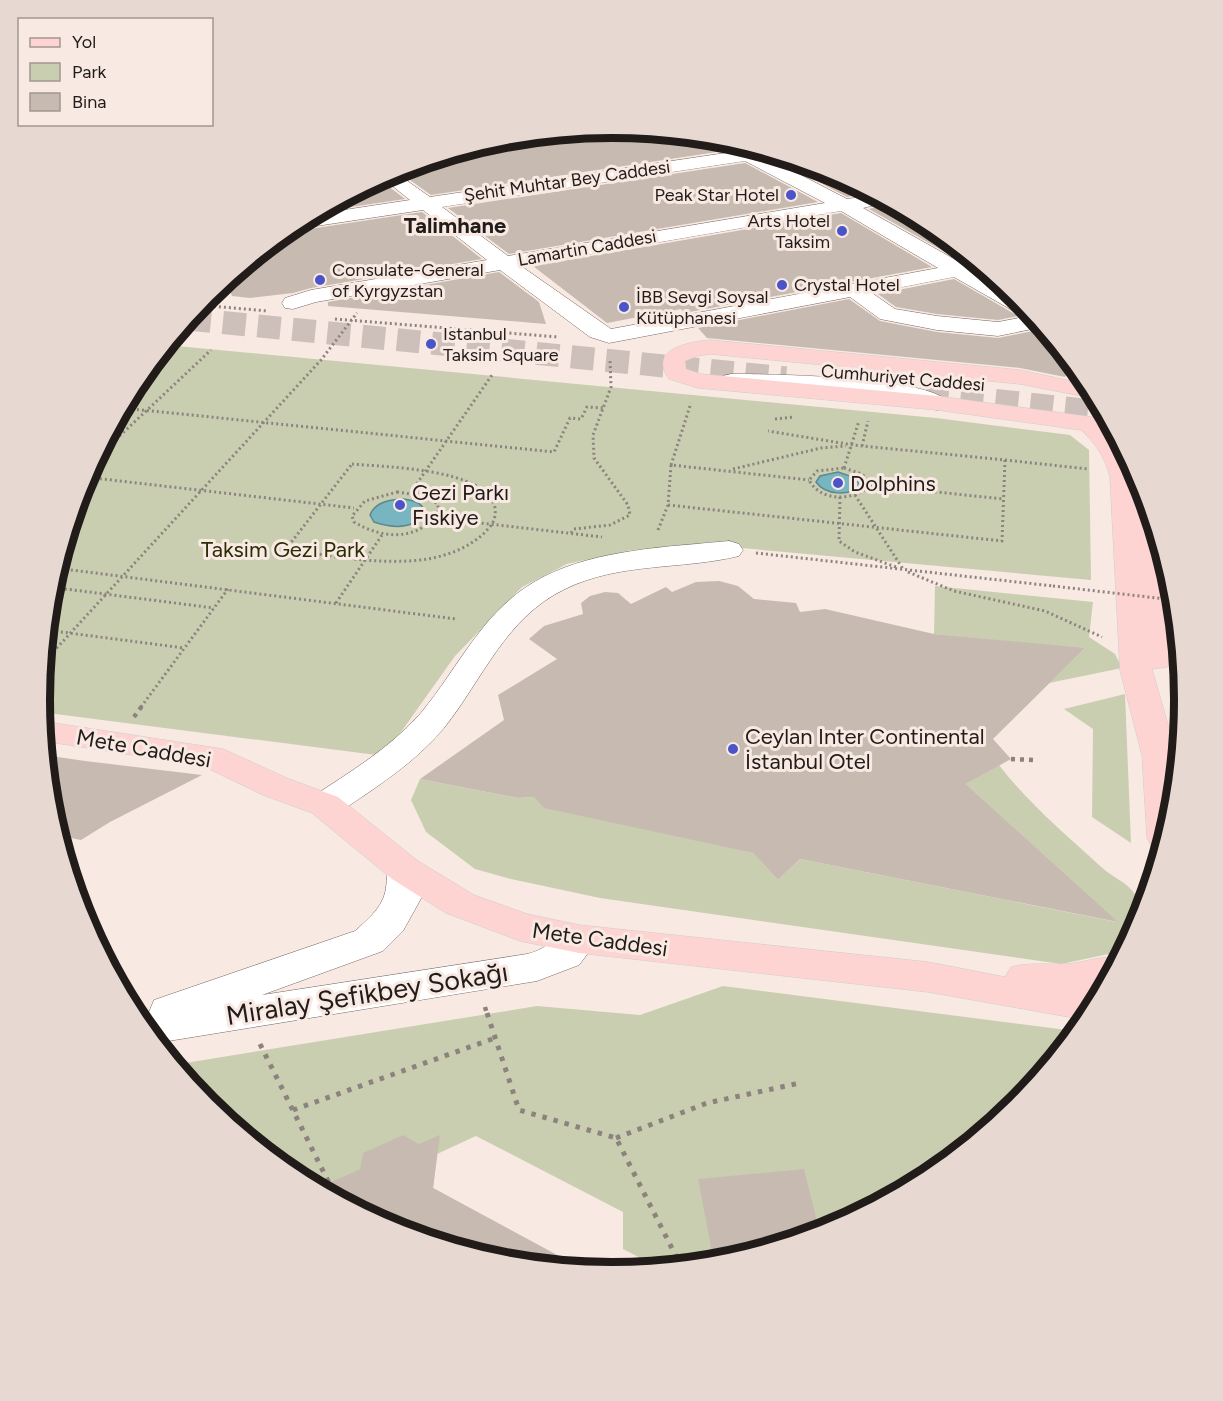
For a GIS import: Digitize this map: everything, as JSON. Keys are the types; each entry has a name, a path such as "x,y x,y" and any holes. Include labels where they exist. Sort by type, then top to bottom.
{"main road":[{"path":"705,375 676,374 674,363 686,350 710,347 1020,377 1081,391"},
{"name":"Cumhuriyet Caddesi","path":"705,375 1082,393"},
{"path":"938,403 1101,426 1103,436 1119,459"},
{"path":"1120,461 1136,670 1159,754"},
{"path":"1152,548 1163,810"},
{"name":"Mete Caddesi","path":"51,732 211,757 276,787 325,805 405,870 460,904 520,927 579,939 928,977 1008,993 1084,1005"},
{"path":"928,977 1068,979 1103,973"},
{"path":"928,977 1074,1020"}],"street":[{"name":"Şehit Muhtar Bey Caddesi","path":"323,219 747,155"},
{"path":"770,162 1001,295"},
{"path":"396,181 502,262 598,332 609,336 625,335 970,268"},
{"name":"Lamartin Caddesi","path":"293,303 311,296 502,262 869,201"},
{"path":"854,290 888,314 937,323 998,329 1027,323"},
{"path":"705,375 733,390 884,404 938,403"},
{"path":"325,805 383,766 416,739 443,706 484,640 535,593 567,577 632,561 729,550"},
{"path":"148,1019 369,941 389,921 404,895 405,870"},
{"name":"Miralay Şefikbey Sokağı","path":"155,1027 475,978 548,963 571,953 579,939"}],"path":[{"path":"211,306 272,312"},
{"path":"52,653 199,490 321,360 359,310"},
{"path":"329,318 562,337"},
{"path":"112,443 212,350"},
{"path":"571,533 574,529 610,525 630,515 628,505 594,458 593,435 611,387 610,353"},
{"path":"411,492 492,375"},
{"path":"657,533 668,505 671,465 705,375"},
{"path":"131,409 554,452 570,418 581,419 587,407 603,408"},
{"path":"844,468 861,414"},
{"path":"862,446 869,417"},
{"path":"768,431 853,445 1097,470"},
{"path":"731,469 820,448 853,445"},
{"path":"668,505 1002,541 1005,460"},
{"path":"352,464 425,472 452,476 474,484 490,496 496,510 492,525 479,539 457,551 438,556 397,561 286,549 352,464"},
{"path":"671,465 731,469 809,480"},
{"path":"844,468 862,474 867,478 869,485 865,491 840,497 814,489 809,480 817,471 844,468"},
{"path":"95,478 354,508"},
{"path":"869,485 1003,499"},
{"path":"411,492 433,500 439,506 437,518 426,528 414,532 382,535 360,528 352,516 354,508 360,502 383,494 411,492"},
{"path":"855,495 903,570"},
{"path":"840,497 839,541 855,552 954,591 990,601 1045,611 1101,637 1133,643"},
{"path":"437,518 463,521"},
{"path":"336,603 382,535"},
{"path":"65,569 456,619"},
{"path":"903,570 1164,599"},
{"path":"61,588 214,608"},
{"path":"152,692 228,590"},
{"path":"54,631 184,648"},
{"path":"1011,759 1033,760"},
{"path":"475,978 519,1110 616,1138 708,1103 800,1083"},
{"path":"245,1014 329,1183"},
{"path":"293,1110 495,1038"},
{"path":"616,1138 677,1259"}],"green space":[{"name":"Taksim Gezi Park","path":"176,346 936,418 1070,435 1089,450 1091,580 708,545 631,550 567,564 522,587 455,656 384,756 50,713 54,627 60,591 79,520 107,452 125,419 144,388"},
{"path":"935,586 1093,602 1089,637 1115,654 1122,668 1049,683 1084,649 934,634"},
{"path":"1125,694 1131,843 1092,817 1093,729 1064,709"},
{"path":"999,765 1047,817 1106,871 1130,888 1137,899 1114,953 1061,964 600,898 511,879 475,869 426,832 411,800 420,779 518,798 534,797 753,853 778,880 800,859 1117,922 966,784"},
{"path":"723,986 1067,1030 1034,1071 982,1123 924,1168 860,1205 792,1233 757,1243 685,1258 648,1261 623,1249 623,1212 476,1136 437,1154 433,1188 565,1260 502,1252 431,1233 396,1220 330,1187 269,1146 214,1098 183,1063 537,1006 640,1015"}],"water":[{"path":"838,472 856,478 860,485 856,489 838,493 825,490 816,482 820,476"},
{"path":"402,499 419,504 425,513 420,519 408,525 388,526 374,522 370,515 375,507 387,501"}],"building":[{"path":"612,138 685,143 727,150 431,195 406,177 466,158 538,143"},
{"path":"745,163 818,202 509,254 448,208"},
{"path":"794,169 858,195 847,197"},
{"path":"387,185 405,199 341,208"},
{"path":"878,206 892,214 924,233 961,261 961,261 869,209"},
{"path":"422,212 482,259 293,293 250,298 232,296 229,289 241,278 305,230"},
{"path":"841,213 932,267 684,313 681,309 607,323 533,266"},
{"path":"499,272 539,302 546,324 328,306 328,302"},
{"path":"954,279 1018,316 998,320 937,314 896,307 878,294"},
{"path":"849,299 880,321 937,332 998,338 1035,331 1068,373 1065,377 1020,368 707,338 698,328"},
{"name":"Ceylan Inter Continental İstanbul Otel","path":"719,581 738,586 754,599 796,603 800,612 825,609 934,634 1085,648 993,739 1011,759 966,784 1118,922 800,859 778,880 753,853 544,808 534,797 518,798 420,779 504,720 498,695 557,659 529,639 544,626 583,614 581,603 590,596 605,592 618,593 631,604 666,587 672,592 696,582"},
{"path":"53,756 202,775 110,822 81,840 67,837 60,810"},
{"path":"403,1135 419,1144 440,1135 433,1188 567,1260 502,1252 431,1233 363,1205 326,1184 360,1169 363,1153"},
{"path":"804,1169 818,1223 757,1243 712,1253 698,1179"}],"tunnel":[{"path":"198,320 786,378"},
{"path":"891,389 1093,411"}],"place":[{"name":"Peak Star Hotel","path":"791,195"},
{"name":"Arts Hotel Taksim","path":"842,231"},
{"name":"Consulate-General of Kyrgyzstan","path":"320,280"},
{"name":"Crystal Hotel","path":"782,285"},
{"name":"İBB Sevgi Soysal Kütüphanesi","path":"624,307"},
{"name":"Istanbul Taksim Square","path":"431,344"},
{"name":"Dolphins","path":"838,483"},
{"name":"Gezi Parkı Fıskiye","path":"400,505"},
{"name":"Ceylan Inter Continental İstanbul Otel","path":"733,749"}],"district":[{"name":"Talimhane","path":"455,225"}]}
